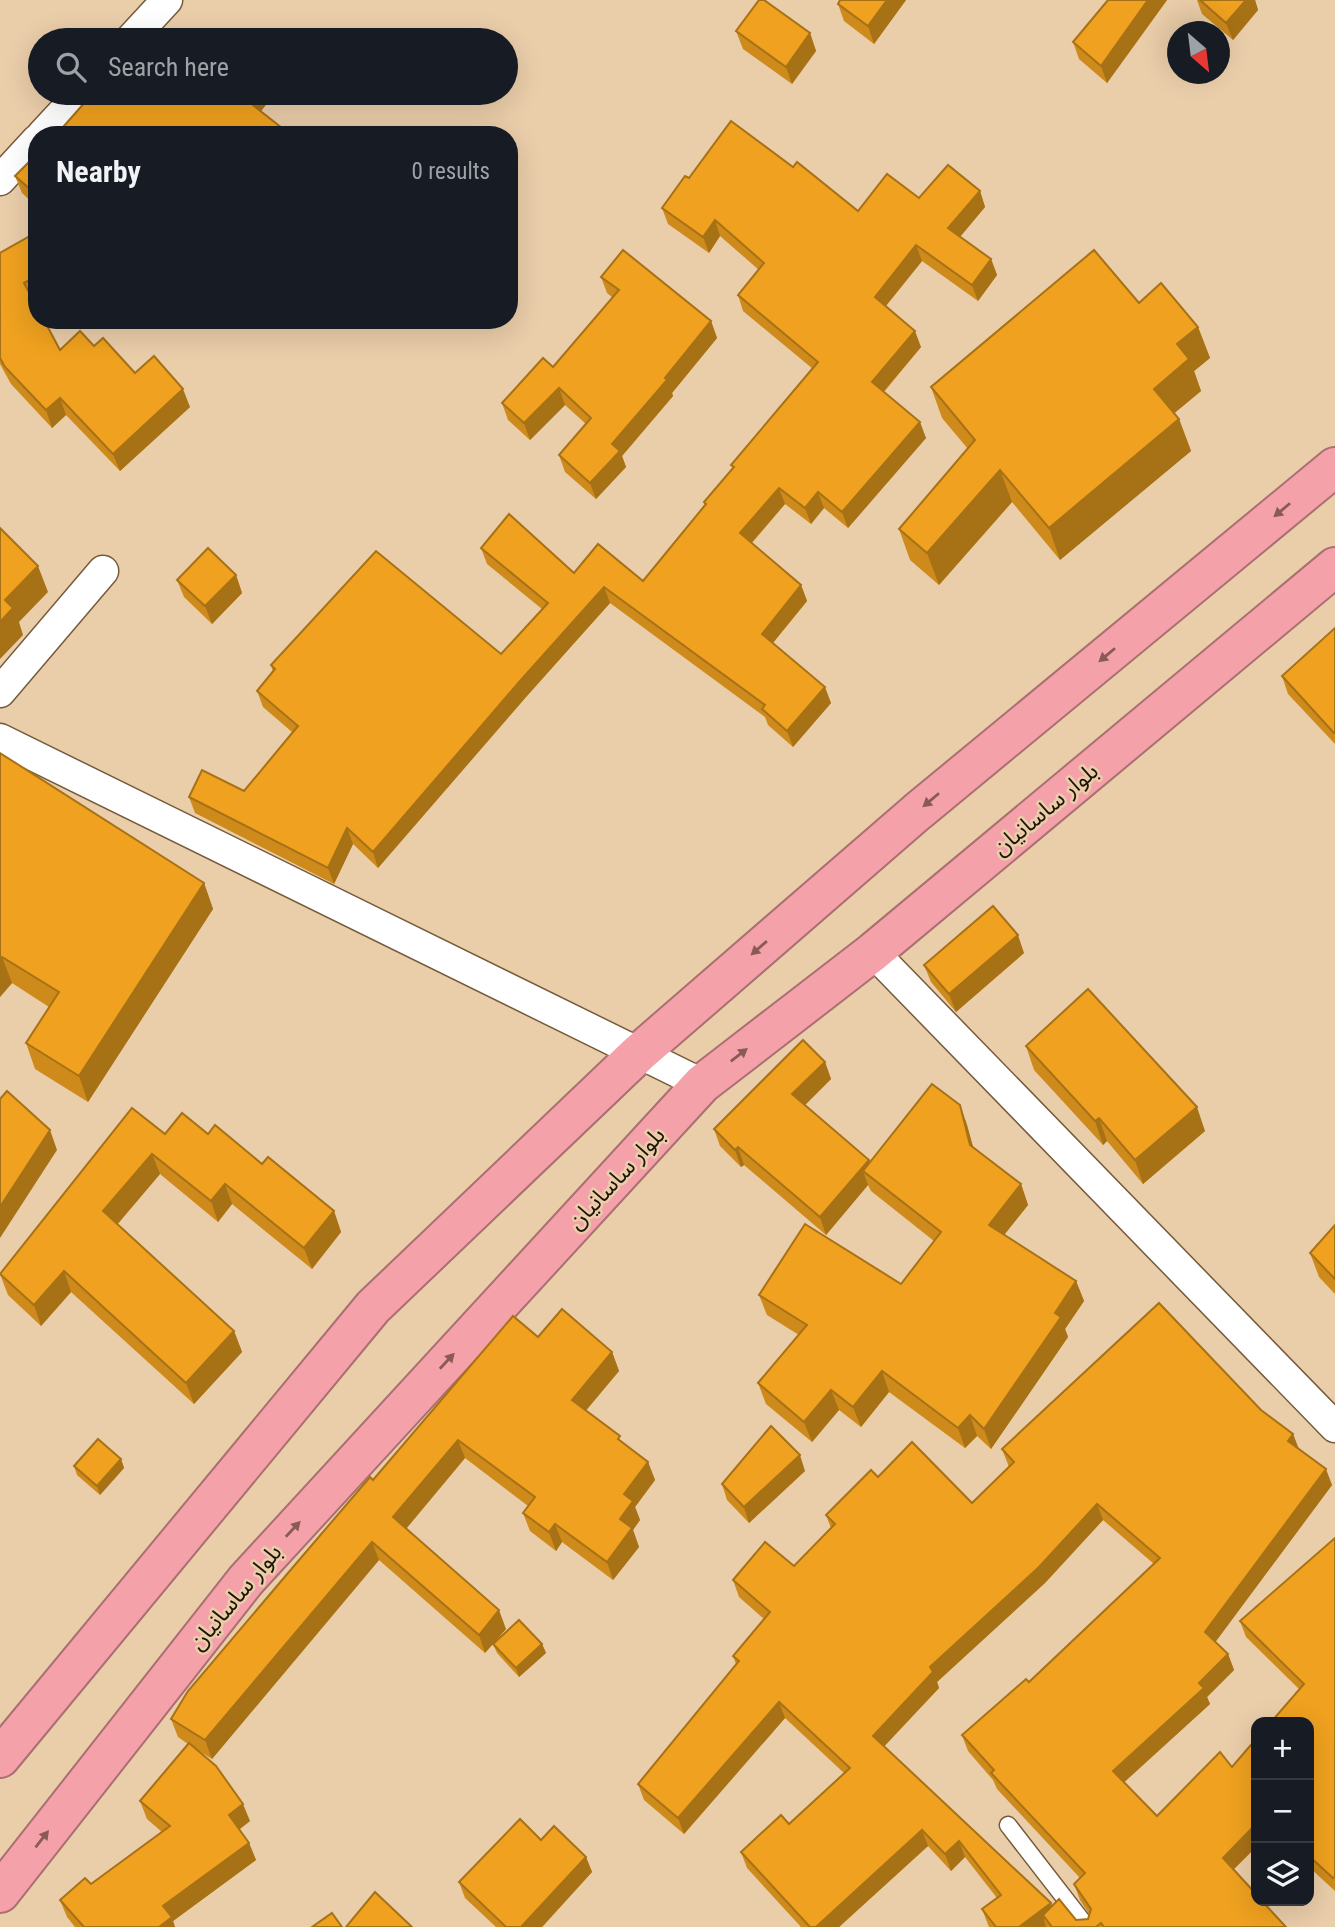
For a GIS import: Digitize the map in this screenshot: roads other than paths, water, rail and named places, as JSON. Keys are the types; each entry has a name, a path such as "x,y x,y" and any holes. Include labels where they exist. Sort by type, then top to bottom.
{"highway":[{"path":"0,1758 373,1307 639,1053 917,812 1335,467"},
{"name":"بلوار ساسانیان","path":"0,1893 246,1580 702,1084 873,952 1335,567"}],"street":[{"path":"141,28 167,0"},
{"path":"50,126 70,105"},
{"path":"0,180 28,150"},
{"path":"0,692 103,571"},
{"path":"0,739 702,1084"},
{"path":"873,952 1335,1427"}],"lane":[{"path":"1008,1825 1087,1927"}]}
